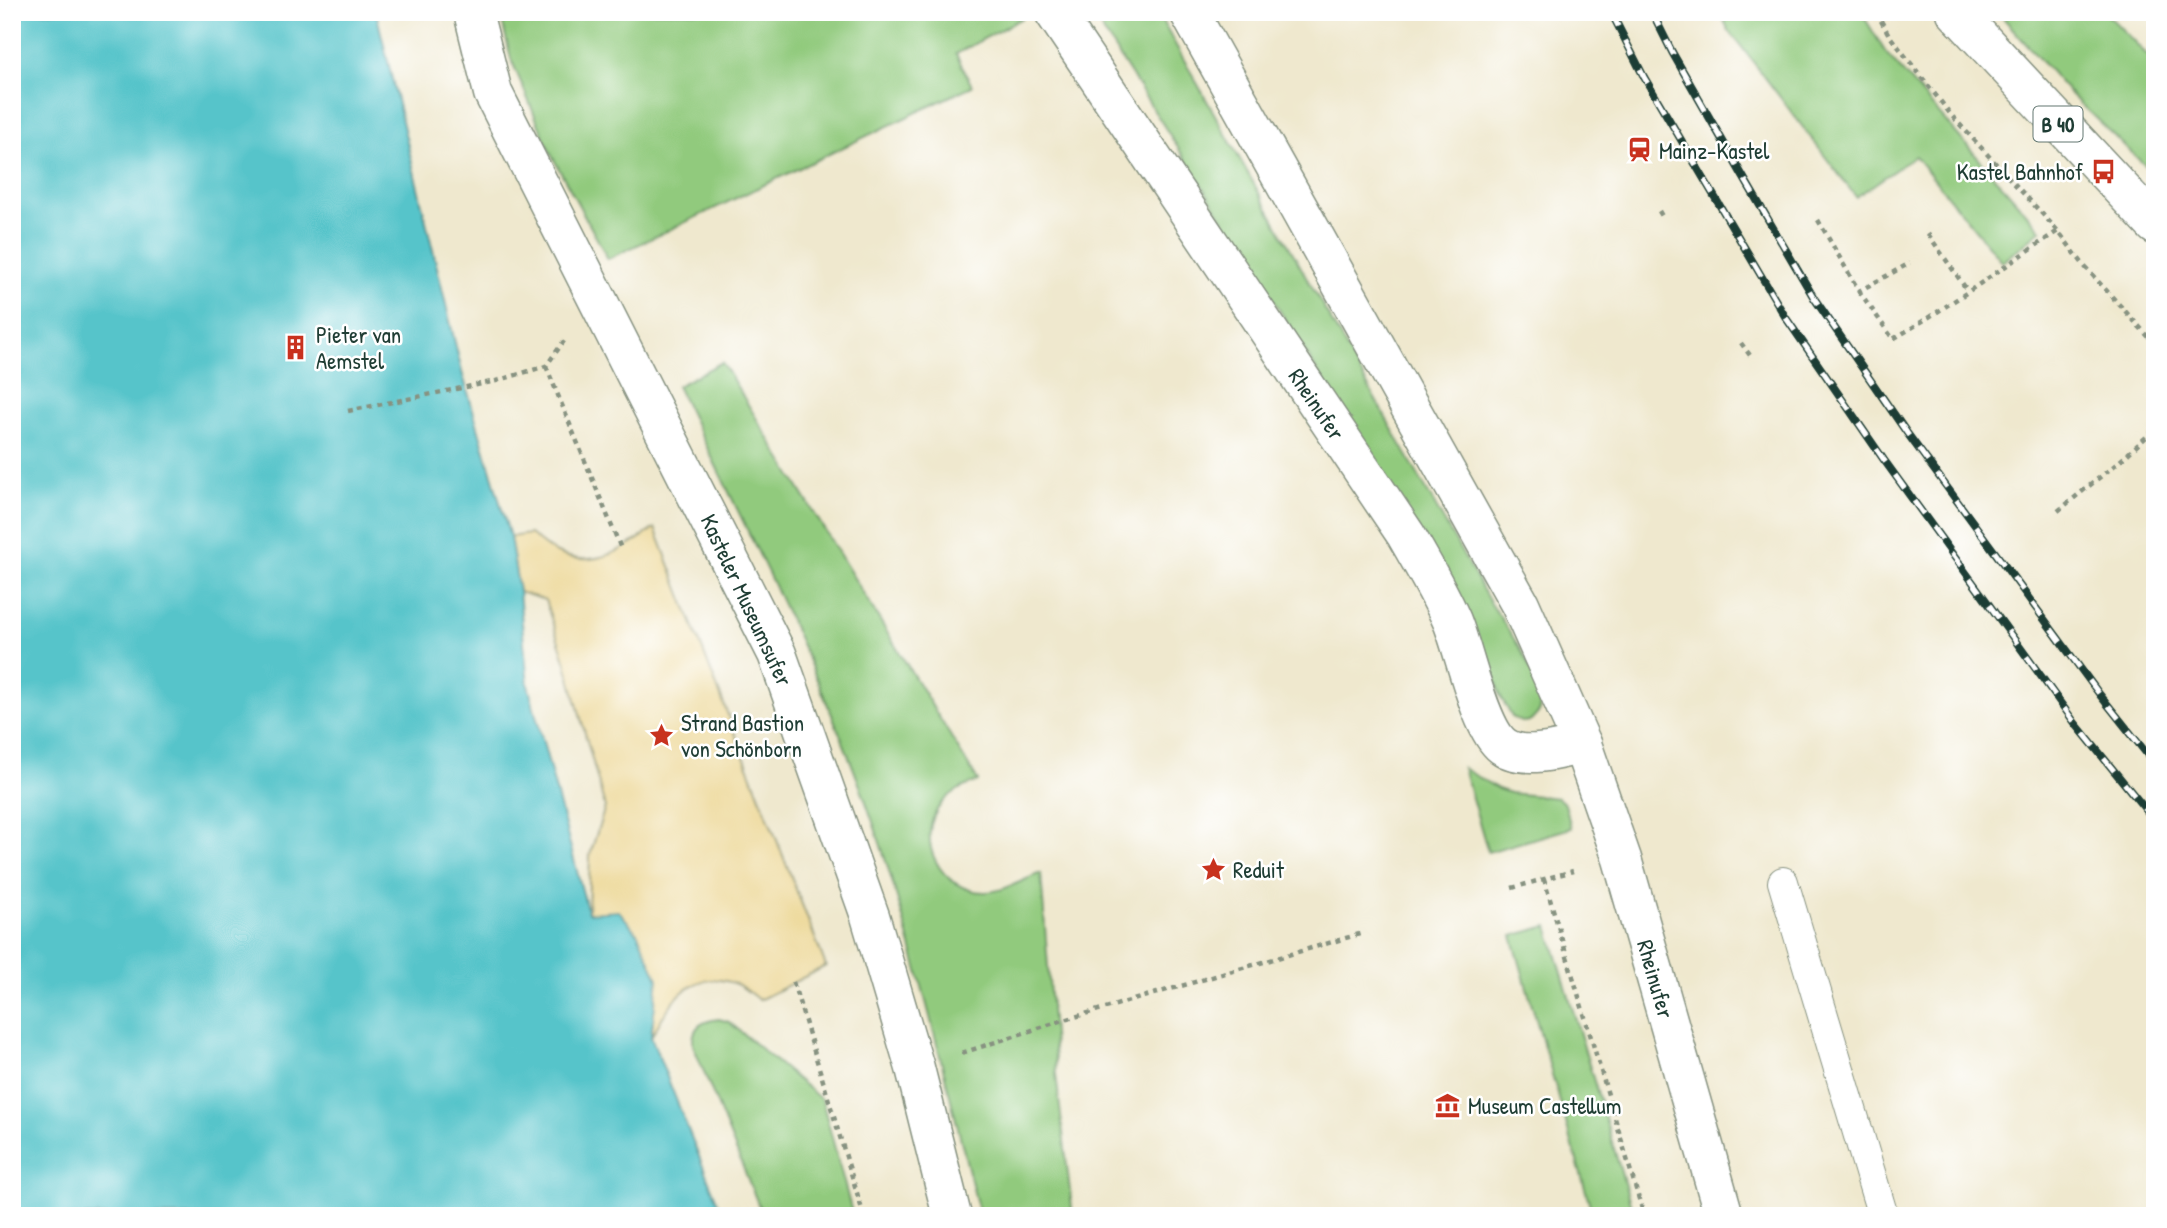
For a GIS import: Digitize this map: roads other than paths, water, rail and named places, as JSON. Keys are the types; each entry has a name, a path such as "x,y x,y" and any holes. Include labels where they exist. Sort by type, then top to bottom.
{"street":[{"name":"Kasteler Museumsufer","path":"473,12 493,93 777,654 870,916 915,1068 952,1216"},
{"name":"Rheinufer","path":"1054,12 1406,535 1432,578 1452,621 1487,725 1503,746 1526,753 1556,751 1582,744"},
{"name":"Rheinufer","path":"1189,12 1520,604 1582,744 1622,859 1724,1216"},
{"name":"B 40","path":"1956,12 2155,225"}],"lane":[{"path":"1783,881 1883,1216"}],"water":[{"path":"12,12 376,12 462,372 510,537 519,592 528,685 588,913 619,911 638,934 658,979 651,1037 723,1216 12,1216"}],"railway":[{"path":"1611,12 1644,77 1786,318 1884,460 2075,723 2155,821"},
{"path":"1652,12 1672,52 1814,298 1907,433 2100,695 2155,764"}],"place":[{"name":"Mainz-Kastel","path":"1639,150"},
{"name":"Kastel Bahnhof","path":"2103,171"},
{"name":"Pieter van Aemstel","path":"296,347"},
{"name":"Strand Bastion von Schönborn","path":"661,735"},
{"name":"Reduit","path":"1213,869"},
{"name":"Museum Castellum","path":"1448,1105"}]}
